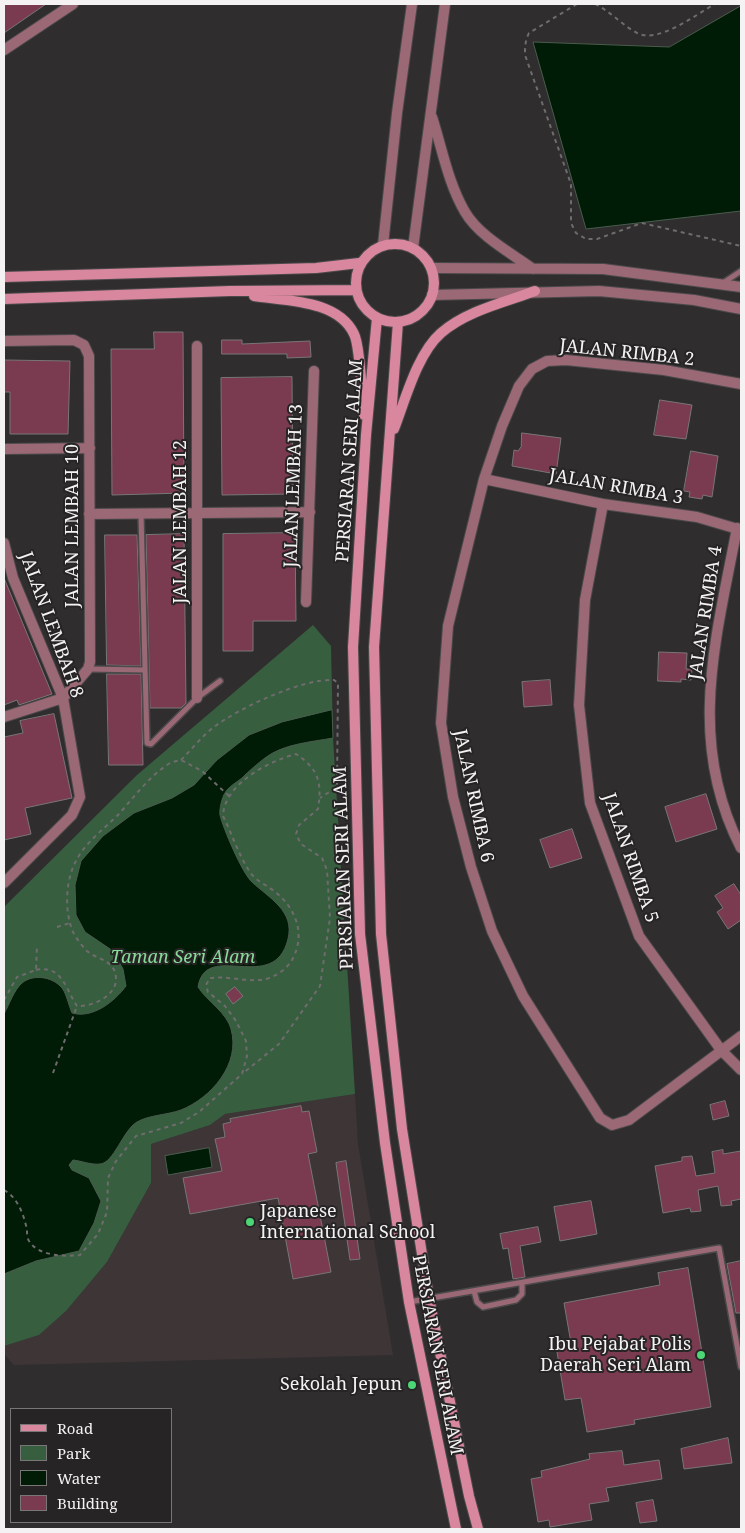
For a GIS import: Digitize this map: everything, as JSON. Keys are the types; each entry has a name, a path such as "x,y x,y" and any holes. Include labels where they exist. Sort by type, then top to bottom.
{"street":[{"path":"4,50 73,4"},
{"path":"384,245 397,112 412,4"},
{"path":"414,248 445,4"},
{"path":"431,113 454,188 466,213 485,234 533,269"},
{"path":"399,244 414,248 426,258 431,268 434,287 430,302 420,314 407,321 398,322 377,318 365,308 356,290 356,275 359,263 370,252 384,245 399,244"},
{"path":"4,277 316,268 359,263"},
{"path":"431,268 604,269 741,287"},
{"path":"4,299 230,291 356,290"},
{"path":"230,291 321,307 343,318 355,336 366,436"},
{"path":"432,295 535,291 600,291 694,300 741,309"},
{"path":"391,437 421,361 440,334 471,315 535,291"},
{"name":"PERSIARAN SERI ALAM","path":"377,318 366,436 353,647 360,934 385,1142 409,1302 456,1529"},
{"name":"PERSIARAN SERI ALAM","path":"398,322 391,437 374,646 382,934 402,1130 429,1298 469,1496 478,1529"},
{"name":"JALAN LEMBAH 10","path":"4,341 74,340 84,345 89,356 90,662 88,669"},
{"name":"JALAN LEMBAH 12","path":"197,346 197,698"},
{"name":"JALAN RIMBA 2","path":"519,386 532,369 547,361 557,360 664,370 741,384"},
{"name":"JALAN LEMBAH 13","path":"306,602 314,371"},
{"name":"JALAN RIMBA 6","path":"519,386 502,426 484,479 448,626 441,723 453,797 471,867 492,931 523,996 600,1118 612,1125 629,1120 720,1050"},
{"path":"4,449 90,448"},
{"name":"JALAN RIMBA 3","path":"484,479 603,504 697,517 739,529"},
{"name":"JALAN RIMBA 5","path":"603,504 585,600 579,705 590,803 639,936 720,1050 741,1070"},
{"path":"89,514 310,512"},
{"name":"JALAN RIMBA 4","path":"739,529 710,670 709,728 718,790 741,848"},
{"name":"JALAN LEMBAH 8","path":"4,543 13,578 63,698 80,798 72,815 4,883"},
{"path":"4,717 63,698 88,669"},
{"path":"720,1050 741,1036"}],"lane":[{"path":"723,284 741,271"},
{"path":"141,514 148,743 152,744 197,698 220,681"},
{"path":"88,669 145,670"},
{"path":"409,1302 720,1248 741,1367"},
{"path":"474,1291 477,1302 483,1307 516,1300 522,1294 522,1283"},
{"path":"735,1331 741,1330"}],"path":[{"path":"577,4 529,33 525,39 525,55 571,184 571,223 576,233 586,239 597,239 642,223 741,246"},
{"path":"595,4 636,33 648,36 660,34 715,4"},
{"path":"77,1006 94,1004 105,998 113,988 116,979 108,961 86,950 74,935 66,900 72,867 81,851 155,774 169,763 181,760 214,727 241,712 295,685 334,680 338,684 339,699 338,787 320,798"},
{"path":"4,1190 17,1203 24,1216 28,1240 36,1248 52,1254 80,1256 98,1234 107,1212 108,1178 116,1161 136,1136 181,1123 199,1112 279,1044 305,1010 320,986 330,918 328,870 322,858 301,844 296,834 299,825 318,809 320,798 319,781 311,764 296,754 282,757 267,765 242,783 229,796 223,806 223,816 250,871 260,882 275,892 291,909 299,926 298,948 290,965 276,975 260,980 210,978 206,985 208,992 225,1006 236,1021 246,1041 247,1056 242,1074"},
{"path":"181,760 202,771 229,796"},
{"path":"57,927 70,923"},
{"path":"36,970 37,946"},
{"path":"4,1000 18,976 36,970 43,968 54,972 65,982 77,1006 53,1073"}],"shaded area":[{"name":"Japanese International School","path":"355,1094 358,1144 393,1355 14,1365 4,1354 4,1346 39,1335 66,1311 107,1262 151,1183 151,1144 210,1125 225,1114"}],"green space":[{"name":"Taman Seri Alam","path":"313,625 331,646 333,738 355,1094 225,1114 210,1125 151,1144 151,1183 107,1262 66,1311 39,1335 4,1346 4,907 137,775"}],"water":[{"path":"741,6 741,211 586,229 533,42 669,47"},
{"path":"332,710 333,738 298,744 272,753 228,789 222,800 220,815 238,860 252,882 279,906 288,921 289,929 288,939 280,955 269,964 255,967 213,967 204,973 198,987 221,1012 231,1029 232,1055 221,1078 213,1088 192,1105 181,1110 137,1122 127,1132 110,1158 105,1162 93,1164 73,1160 69,1165 72,1170 89,1178 101,1201 94,1223 79,1251 36,1261 4,1274 4,1014 19,986 32,978 44,978 56,982 64,991 72,1013 80,1014 95,1011 110,1003 126,986 123,969 113,951 85,932 76,915 75,885 81,861 103,836 134,813 172,798 194,785 217,760 249,735 282,722"},
{"path":"209,1148 212,1167 168,1175 165,1156"}],"building":[{"path":"4,4 46,4 4,33"},
{"path":"154,332 183,332 184,493 112,495 111,349 154,349"},
{"path":"222,340 242,340 242,344 310,341 311,357 287,358 287,354 222,354"},
{"path":"4,360 70,361 68,434 10,434 10,392 4,392"},
{"path":"292,377 293,494 222,495 221,378"},
{"path":"660,400 692,405 686,439 654,435"},
{"path":"522,433 561,438 556,474 512,466 514,450 518,451 521,447"},
{"path":"691,451 718,456 712,497 703,495 702,499 689,497 690,492 684,491"},
{"path":"295,533 296,621 253,621 253,651 223,651 223,534"},
{"path":"184,534 186,703 181,708 150,708 146,535"},
{"path":"105,535 137,535 141,666 107,665"},
{"path":"4,578 52,694 19,705 17,700 4,705"},
{"path":"659,652 687,653 686,669 692,669 691,680 681,679 681,682 658,681"},
{"path":"107,674 141,674 143,765 109,765"},
{"path":"550,680 552,705 524,707 522,682"},
{"path":"54,714 72,798 25,808 31,834 4,840 4,737 23,733 20,721"},
{"path":"706,794 717,829 676,842 665,807"},
{"path":"572,829 582,858 550,868 540,840"},
{"path":"734,884 741,895 741,920 728,929 717,912 723,908 715,896"},
{"path":"235,987 243,996 233,1004 226,994"},
{"path":"725,1101 729,1116 713,1120 710,1105"},
{"path":"301,1106 302,1112 309,1111 317,1152 308,1154 331,1272 293,1279 278,1198 190,1214 183,1178 222,1171 215,1139 225,1137 223,1124 231,1122 230,1119"},
{"path":"723,1150 723,1154 741,1151 741,1199 731,1201 732,1205 721,1206 718,1186 698,1190 701,1211 691,1212 690,1208 663,1213 655,1166 682,1161 682,1157 692,1156 696,1176 715,1173 712,1152"},
{"path":"346,1161 360,1259 350,1260 336,1163"},
{"path":"591,1201 597,1234 560,1241 554,1207"},
{"path":"538,1227 541,1242 520,1246 525,1277 513,1279 508,1248 503,1249 500,1234"},
{"path":"741,1261 741,1313 736,1313 727,1264"},
{"path":"688,1268 711,1407 634,1420 635,1424 587,1432 581,1398 565,1400 556,1346 571,1343 564,1303 660,1285 658,1273"},
{"path":"728,1438 732,1463 684,1469 681,1449"},
{"path":"622,1451 624,1465 659,1460 662,1479 606,1488 609,1501 589,1504 592,1520 550,1527 549,1520 538,1522 531,1479 542,1477 541,1471 590,1459 589,1454"},
{"path":"653,1500 657,1521 640,1523 636,1503"}],"place":[{"name":"Japanese International School","path":"250,1222"},
{"name":"Ibu Pejabat Polis Daerah Seri Alam","path":"701,1355"},
{"name":"Sekolah Jepun","path":"412,1385"}]}
